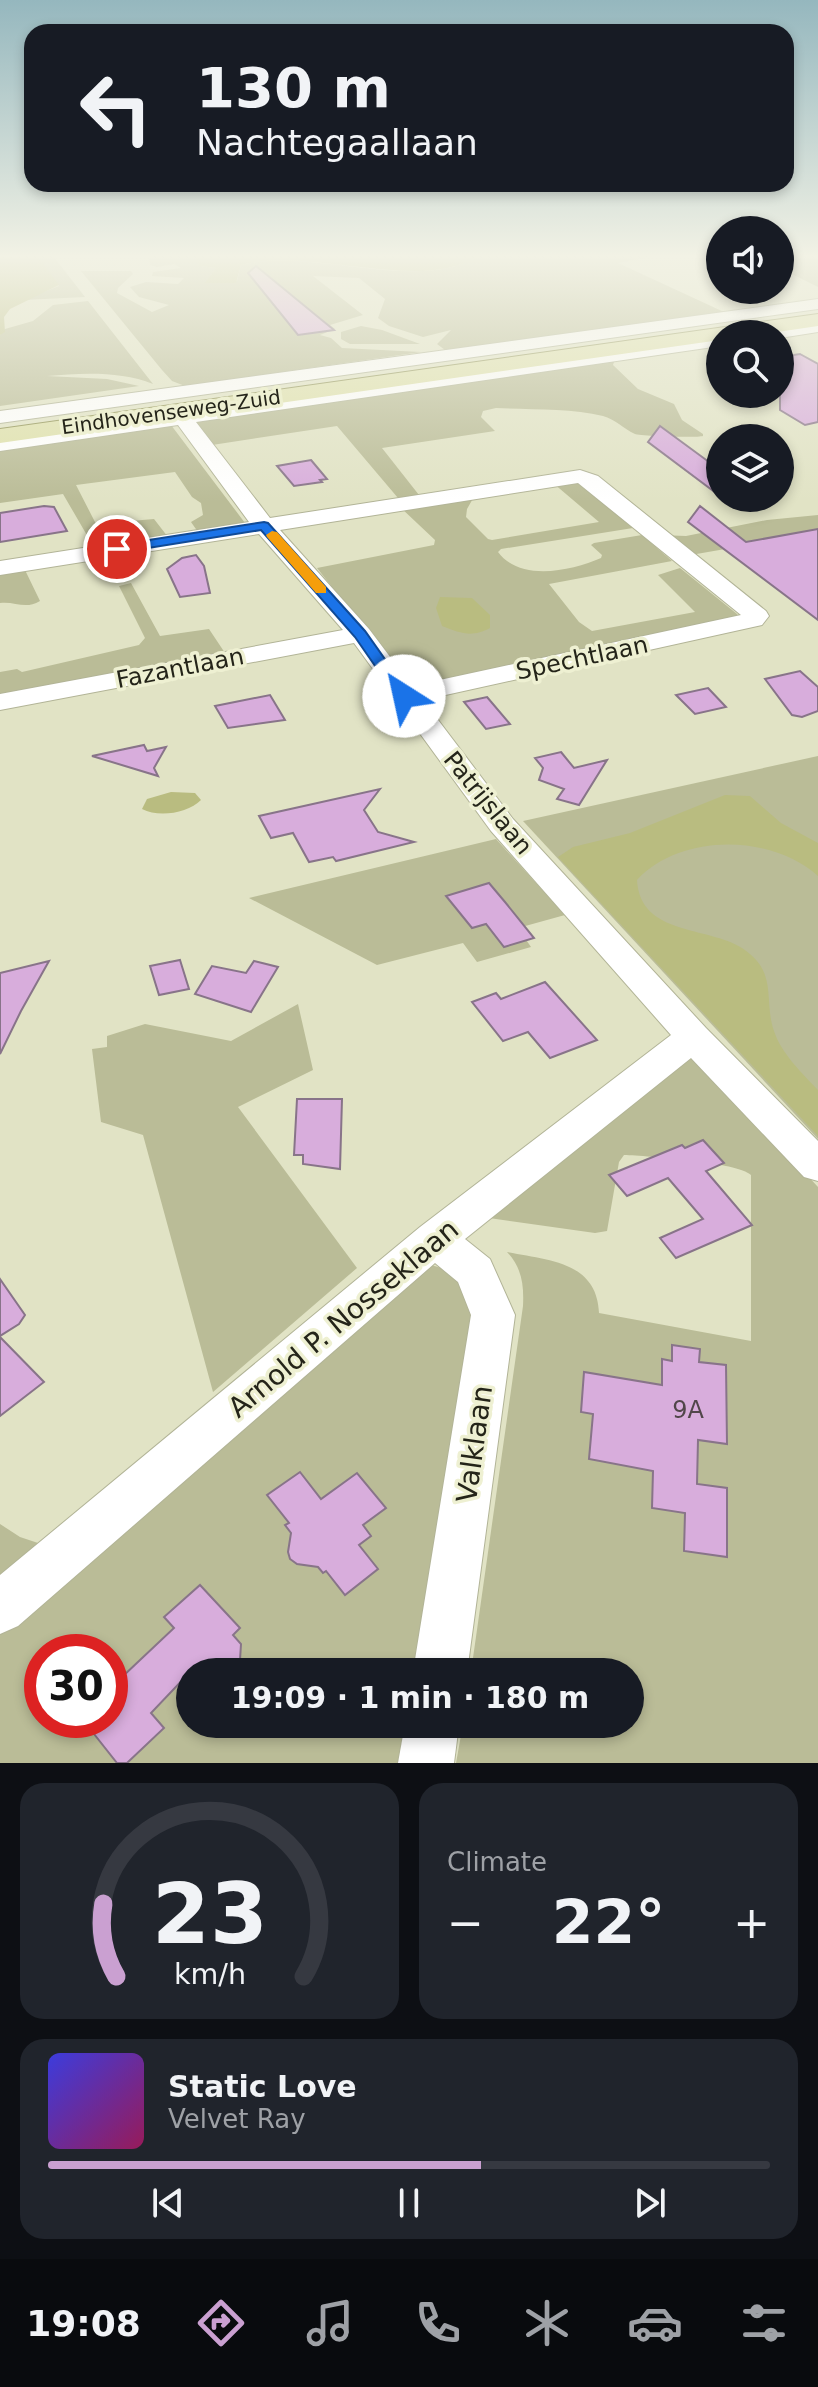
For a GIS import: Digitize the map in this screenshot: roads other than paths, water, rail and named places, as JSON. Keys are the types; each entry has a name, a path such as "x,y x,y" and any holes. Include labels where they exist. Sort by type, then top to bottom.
{"main road":[{"name":"Eindhovenseweg-Zuid","path":"0,425 622,338"},
{"name":"Eindhovenseweg-Zuid","path":"0,436 689,338"}],"street":[{"name":"Eindhovenseweg-Zuid","path":"0,417 570,338"},
{"name":"Eindhovenseweg-Zuid","path":"0,445 706,343"},
{"name":"Patrijslaan","path":"183,418 264,526 360,634 502,825 693,1037 818,1166"},
{"name":"Spechtlaan","path":"264,526 580,476 591,480 757,616 753,620 404,696"},
{"path":"0,568 264,526"},
{"name":"Fazantlaan","path":"0,702 360,634"},
{"name":"Arnold P. Nosseklaan","path":"0,1608 435,1239 693,1037"},
{"name":"Valklaan","path":"435,1239 475,1271 493,1315 442,1658"},
{"path":"426,1763 430,1738"}]}
